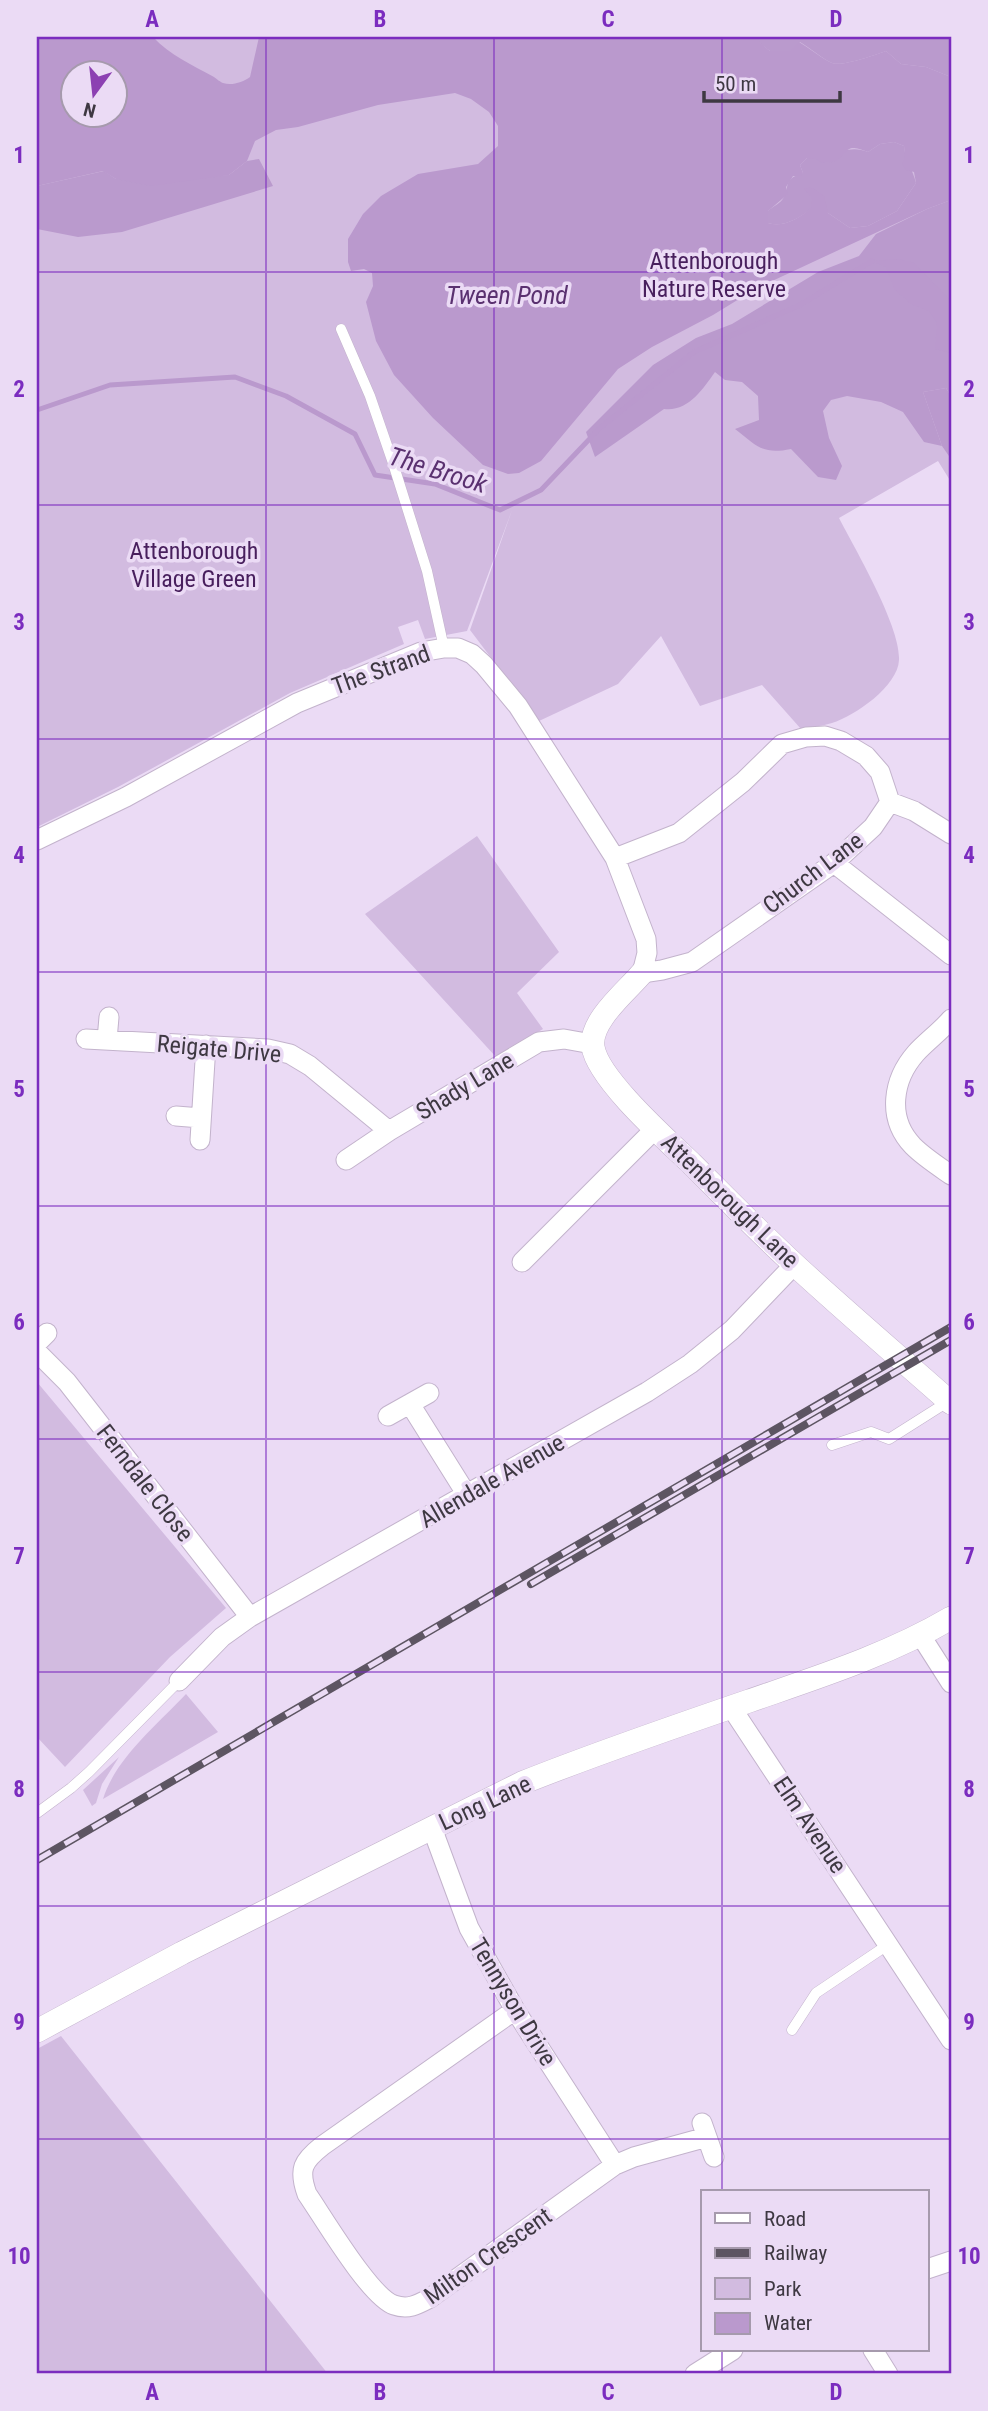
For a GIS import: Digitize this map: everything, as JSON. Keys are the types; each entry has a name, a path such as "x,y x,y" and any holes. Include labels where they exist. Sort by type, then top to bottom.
{"street":[{"name":"The Strand","path":"37,839 126,797 297,703 402,659 443,648 458,648 472,654 484,664 510,696 615,858 646,939 647,953 642,973"},
{"path":"615,858 679,833 743,782 782,744 806,737 825,736 841,741 866,756 880,772 890,802 914,811 951,834"},
{"name":"Church Lane","path":"642,973 692,962 834,863 873,827 890,802"},
{"path":"834,863 951,955"},
{"path":"592,1044 606,1013 642,973"},
{"path":"107,1040 108,1017"},
{"path":"951,1019 915,1054 900,1076 895,1094 898,1121 911,1144 951,1175"},
{"name":"Reigate Drive","path":"86,1039 268,1049 290,1054 331,1082 388,1131"},
{"name":"Shady Lane","path":"346,1160 388,1131 539,1042 564,1039 592,1044"},
{"name":"Attenborough Lane","path":"592,1044 596,1059 610,1080 655,1129 794,1265 950,1402"},
{"path":"200,1140 206,1045"},
{"path":"177,1116 201,1118"},
{"path":"525,1253 655,1129"},
{"name":"Allendale Avenue","path":"179,1681 222,1637 250,1617 647,1392 690,1364 732,1330 794,1265"},
{"name":"Ferndale Close","path":"37,1352 67,1382 250,1617"},
{"path":"388,1416 429,1392"},
{"path":"410,1404 467,1495"},
{"name":"Long Lane","path":"37,2031 182,1953 533,1779 841,1670 920,1636 951,1618"},
{"path":"920,1636 951,1683"},
{"name":"Elm Avenue","path":"731,1707 951,2040"},
{"name":"Tennyson Drive","path":"432,1828 469,1928 515,2010 615,2165"},
{"name":"Milton Crescent","path":"515,2010 307,2158 303,2167 302,2180 307,2194 374,2291 390,2305 414,2307 615,2165 705,2130 714,2157"},
{"path":"928,2269 951,2261"},
{"path":"695,2374 730,2352"},
{"path":"874,2352 888,2374"}],"lane":[{"path":"341,329 370,396 392,460 431,583 443,648"},
{"path":"832,1444 871,1432 889,1439 950,1402"},
{"path":"37,1813 89,1772 179,1681"},
{"path":"792,2030 816,1993 889,1944"}],"green space":[{"name":"Attenborough Nature Reserve","path":"37,37 951,37 951,482 938,461 839,518 876,588 898,646 897,670 874,699 841,719 801,729 762,685 700,706 661,636 618,684 539,721 470,630 512,510 467,631 425,639 418,620 398,627 404,644 290,693 118,787 37,827"},
{"path":"477,836 559,952 517,993 543,1029 496,1057 365,914"},
{"path":"37,1382 226,1608 170,1657 65,1767 37,1737"},
{"path":"186,1694 218,1732 103,1799 127,1756"},
{"path":"119,1757 102,1784 96,1803 92,1806 83,1790"},
{"path":"61,2036 328,2374 37,2374 37,2049"}],"shaded area":[{"path":"760,37 951,37 951,77 926,67 901,64 886,51 836,64 800,42 790,52 770,51 758,42"},
{"path":"894,142 904,146 916,183 897,211 868,226 850,228 812,198 812,208 797,218 780,224 768,223 768,211 785,196 791,178 803,173 800,165 807,158 853,149 868,152 880,144"},
{"path":"259,159 273,186 122,232 78,237 37,229 37,186 104,171 116,179 229,175 247,161"},
{"path":"951,200 951,396 946,388 923,392 942,446 924,442 903,412 881,402 847,396 831,400 823,411 829,438 842,466 836,480 818,477 791,449 773,451 760,448 735,429 759,420 758,396 742,382 725,380 715,372 688,403 673,409 664,409 595,457 586,432 653,365 696,338 732,324 818,272 859,256 876,234"}],"water":[{"name":"Tween Pond","path":"37,37 153,37 182,59 222,83 230,84 250,77 259,37 760,37 759,42 770,51 790,51 799,42 836,64 886,51 901,64 926,67 951,77 951,200 757,288 652,347 618,369 541,461 519,473 508,474 483,465 433,418 394,375 376,341 366,302 373,286 372,273 364,269 351,271 348,262 348,239 363,214 381,196 418,174 478,164 498,146 498,126 489,112 471,99 455,93 378,105 298,127 276,130 255,141 247,161 229,175 151,186 116,179 103,171 37,186","holes":["894,142 904,146 905,157 902,164 906,170 914,172 916,183 897,211 868,226 850,228 828,213 824,196 807,188 804,189 812,198 811,208 791,221 768,223 768,211 788,194 786,187 793,176 801,176 803,173 800,165 807,158 822,163 832,162 851,148 868,152 880,144"]},
{"path":"899,259 914,263 951,301 951,353 935,349 937,323 929,311 911,304 894,289 886,267 872,261"},
{"path":"946,388 951,396 951,459 942,446 923,392"}],"waterway":[{"name":"The Brook","path":"37,410 110,385 235,377 286,396 355,434 375,475 435,484 500,510 541,490 600,428 694,352 800,305 872,261"}],"railway":[{"path":"37,1860 951,1327"},
{"path":"531,1584 951,1340"}],"park label":[{"name":"Attenborough Village Green","path":"194,565"}]}
